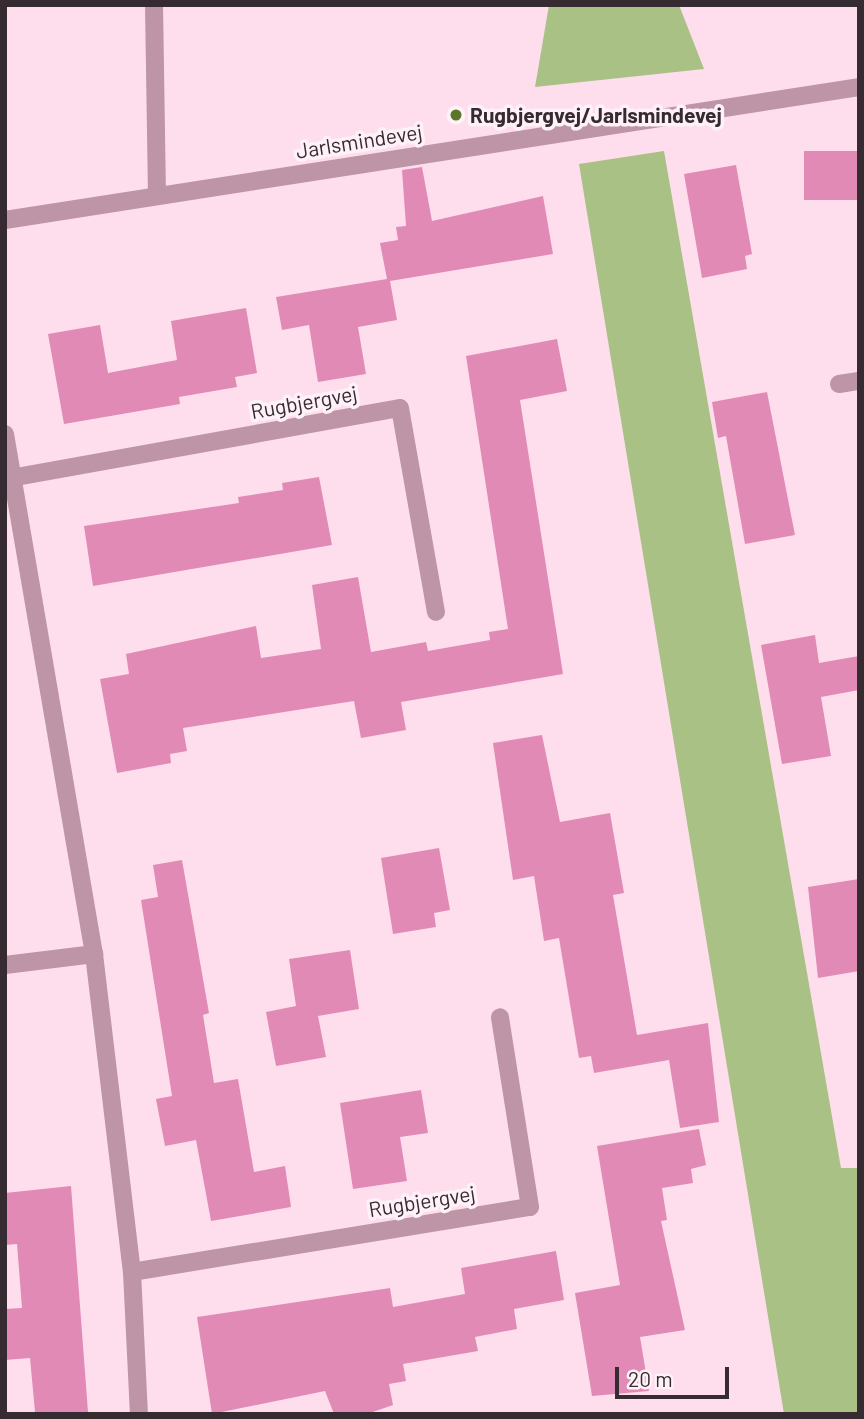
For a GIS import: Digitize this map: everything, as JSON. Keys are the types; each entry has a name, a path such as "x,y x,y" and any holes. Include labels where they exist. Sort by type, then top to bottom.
{"street":[{"path":"154,5 157,196"},
{"name":"Jarlsmindevej","path":"5,220 859,87"},
{"path":"839,384 859,380"},
{"name":"Rugbjergvej","path":"9,478 400,408 436,612"},
{"path":"5,434 9,478 94,954 132,1272 139,1414"},
{"path":"5,965 94,954"},
{"name":"Rugbjergvej","path":"132,1272 530,1207 499,1017"}],"green space":[{"path":"549,5 679,5 704,69 535,87"},
{"path":"664,151 841,1168 859,1168 859,1414 784,1414 579,164"}],"building":[{"path":"804,151 859,151 859,200 804,200"},
{"path":"736,165 752,254 745,256 747,269 702,278 684,174"},
{"path":"422,167 432,221 543,196 553,254 390,281 397,320 358,327 366,374 318,382 309,325 282,330 276,297 387,279 380,243 398,240 396,227 406,226 402,170"},
{"path":"246,308 257,373 235,377 237,387 179,397 180,404 64,424 48,334 100,325 108,373 177,360 171,321"},
{"path":"557,339 567,391 520,400 563,674 401,702 406,730 361,738 354,701 183,728 187,751 170,754 171,763 117,773 100,679 129,674 126,654 256,626 261,658 321,649 312,585 358,577 371,652 426,642 428,651 490,640 489,632 508,629 466,356"},
{"path":"767,392 795,535 745,544 726,436 718,438 712,402"},
{"path":"319,477 332,545 93,586 84,526 239,503 238,497 283,490 282,483"},
{"path":"815,635 819,663 859,656 859,690 821,697 831,756 782,764 761,645"},
{"path":"542,735 560,822 610,813 624,893 613,895 637,1035 708,1023 719,1122 680,1128 669,1060 594,1073 591,1056 579,1058 559,938 544,941 534,876 513,880 493,743"},
{"path":"439,848 450,910 434,913 436,927 393,934 381,858"},
{"path":"182,860 209,1013 203,1015 214,1083 238,1079 254,1172 285,1166 291,1207 211,1221 196,1140 165,1146 156,1099 172,1096 141,900 158,897 153,865"},
{"path":"859,879 859,971 818,978 808,887"},
{"path":"350,950 359,1009 318,1016 326,1057 276,1066 266,1012 296,1006 289,959"},
{"path":"421,1090 428,1133 400,1137 407,1181 353,1189 340,1103"},
{"path":"699,1129 706,1165 691,1169 693,1183 662,1188 667,1220 661,1221 685,1330 640,1337 649,1391 592,1396 575,1293 620,1285 597,1146"},
{"path":"71,1186 88,1412 35,1412 30,1358 5,1360 5,1309 22,1308 17,1244 5,1245 5,1193"},
{"path":"556,1251 564,1300 514,1309 517,1329 475,1337 478,1351 403,1364 406,1381 389,1384 393,1405 367,1414 334,1414 325,1391 212,1414 197,1317 390,1288 393,1307 465,1294 461,1268"}],"place":[{"name":"Rugbjergvej/Jarlsmindevej","path":"456,115"}]}
